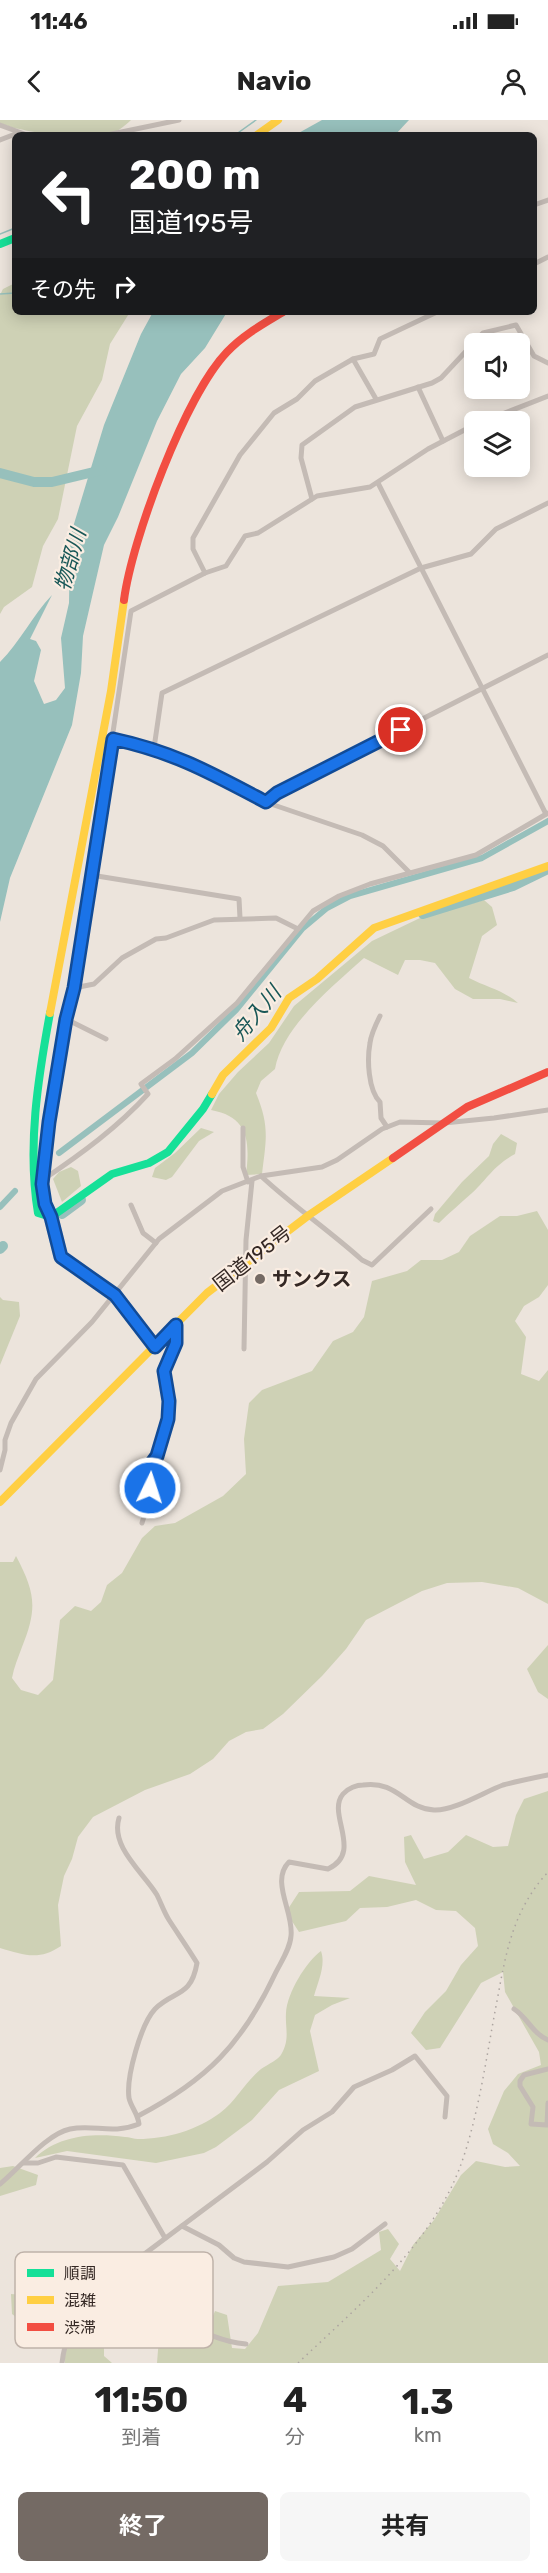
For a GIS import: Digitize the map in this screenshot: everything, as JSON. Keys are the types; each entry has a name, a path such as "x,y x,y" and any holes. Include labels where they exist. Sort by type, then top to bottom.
{"main road":[{"path":"260,132 272,122"},
{"path":"51,1217 38,1213 34,1192 33,1141 38,1098 57,973 111,691 127,577 157,486 195,398 226,353 249,333 278,315"},
{"path":"51,1217 112,1174 149,1163 168,1152 203,1110 223,1075 272,1028 289,998 316,979 374,928 548,866"},
{"name":"国道195号","path":"0,1502 207,1293 309,1215 467,1107 548,1072"},
{"path":"44,1179 42,1184 45,1204 51,1217 61,1257 115,1295 155,1347"}],"street":[{"path":"121,132 179,120"},
{"path":"0,125 16,132"},
{"path":"205,573 193,549 192,538 240,455 274,413 297,399 315,381 352,359 374,354 380,339 431,315"},
{"path":"312,499 301,458 302,445 345,412 376,399 441,378 483,333 516,325 534,356 548,363"},
{"path":"352,359 376,399"},
{"path":"418,387 443,441"},
{"path":"510,411 548,396"},
{"path":"44,1179 49,1122 66,1019 74,988 131,611 205,573 226,566 245,536 258,533 312,499 325,494 358,491 378,483 464,430"},
{"path":"44,1179 73,1160 133,1110 148,1094 141,1084 175,1059 237,1003 313,911 339,896 409,872 476,855 547,813 378,483"},
{"path":"154,748 162,693 421,568 471,554 496,529 548,503"},
{"path":"266,802 277,793 548,655"},
{"path":"113,739 154,748 198,765 266,802 362,835 383,846 409,872"},
{"path":"91,875 239,899 240,918"},
{"path":"74,988 94,984 122,958 156,939 166,938 214,920 276,918 298,929"},
{"path":"380,1016 370,1042 370,1068 374,1096 380,1102 381,1118 387,1127"},
{"path":"66,1019 106,1039"},
{"path":"0,1470 5,1450 4,1440 10,1423 36,1379 92,1322 156,1243 222,1191 261,1176 322,1167 338,1160 387,1127 400,1122 444,1123 494,1119 548,1110"},
{"path":"243,1128 243,1167 250,1182 244,1349"},
{"path":"261,1176 281,1196 309,1215 362,1260 372,1265 431,1209"},
{"path":"132,1205 143,1233 156,1243"},
{"path":"142,1522 150,1488 149,1477 144,1474 157,1456 168,1419 169,1401 164,1371 176,1343 176,1325"},
{"path":"138,2116 193,2082 222,2058 256,2012 291,1936 292,1919 280,1880 281,1873 289,1862 328,1869 340,1860 344,1852 340,1811 343,1794 356,1785 383,1785 391,1787 418,1806 436,1810 505,1785 548,1775"},
{"path":"0,2184 52,2137 67,2129 113,2131 139,2124 138,2116 129,2099 136,2047 153,2011 181,1993 195,1975 196,1963 168,1920 156,1894 122,1845 117,1833 118,1818"},
{"path":"514,2009 540,2037 548,2040"},
{"path":"146,2252 267,2162 303,2130 332,2112 354,2087 392,2070 415,2056 447,2096 445,2118"},
{"path":"548,2069 524,2075 520,2086 533,2106 531,2124 547,2125 548,2103"},
{"path":"24,2163 38,2163 56,2157 123,2164 165,2238"},
{"path":"182,2226 219,2245 234,2258 244,2262 288,2267 334,2257 352,2249 385,2224"},
{"path":"213,2337 246,2344"},
{"path":"62,2363 65,2348"}],"green space":[{"path":"0,120 131,120 114,132 35,132 0,123"},
{"path":"12,284 12,315 128,315 110,344 102,380 77,426 58,519 43,546 32,587 4,607 0,614 0,295 3,289"},
{"path":"484,900 492,907 497,925 482,936 469,978 518,1003 500,999 473,999 455,989 435,963 405,960 398,975 364,958 310,1008 288,1038 275,1069 261,1081 256,1093 265,1125 266,1142 262,1174 246,1175 247,1142 240,1125 224,1113 211,1110 219,1094 238,1072 269,1043 294,1006 372,941 420,918"},
{"path":"201,1128 214,1132 199,1141 172,1177 166,1180 152,1177 155,1168 175,1153"},
{"path":"501,1134 517,1143 515,1154 496,1167 439,1223 433,1221 435,1214 462,1182 489,1156 493,1144"},
{"path":"71,1167 78,1171 81,1186 62,1202 53,1179 59,1172"},
{"path":"537,1211 548,1230 548,1285 539,1297 524,1306 515,1321 526,1337 521,1374 539,1381 548,1370 548,1604 518,1588 482,1582 447,1583 422,1591 366,1620 346,1649 322,1676 283,1714 263,1729 246,1732 229,1741 213,1759 190,1774 145,1790 93,1817 78,1837 64,1876 58,1905 61,1946 46,1954 38,1955 0,1948 0,1562 13,1562 16,1556 30,1590 32,1611 30,1621 12,1678 21,1690 38,1695 53,1680 60,1620 75,1606 91,1611 101,1602 107,1585 122,1573 142,1538 155,1526 175,1523 223,1496 246,1474 244,1439 249,1403 262,1390 312,1371 333,1341 353,1332 364,1317 372,1281 407,1271 421,1260 442,1260 459,1252 470,1236 500,1216 517,1216"},
{"path":"0,1297 3,1300 19,1302 20,1316 0,1365"},
{"path":"548,1645 548,1699 538,1692 527,1669"},
{"path":"548,1791 548,2363 157,2363 158,2348 213,2348 215,2311 227,2315 232,2348 245,2349 258,2333 278,2286 328,2282 381,2250 379,2232 388,2229 399,2244 390,2259 400,2271 413,2245 434,2220 461,2175 476,2161 505,2167 520,2166 508,2153 493,2144 488,2129 504,2091 518,2074 541,2065 539,2052 505,1992 503,1972 481,1983 440,2048 426,2050 411,2033 425,2012 446,1991 461,1965 478,1946 475,1928 456,1911 436,1910 416,1900 387,1907 360,1908 346,1921 299,1932 286,1912 299,1892 350,1891 369,1876 416,1885 405,1862 404,1837 411,1835 424,1859 448,1852 466,1835 493,1847 508,1846 516,1815 524,1799"},
{"path":"321,1951 322,1968 314,1996 350,1998 315,2015 310,2031 319,2071 279,2090 252,2120 216,2147 204,2153 156,2163 67,2151 35,2158 55,2144 77,2137 101,2135 138,2139 160,2137 192,2129 220,2113 255,2074 281,2055 286,2043 286,2013 290,1996 304,1970"},
{"path":"13,2166 38,2175 36,2185 0,2196 0,2168"},
{"path":"11,2294 15,2294 15,2316 12,2314"},
{"path":"63,2348 104,2348 104,2356 112,2363 65,2363"}],"water":[{"path":"322,120 409,120 398,132 300,132"},
{"name":"物部川","path":"151,315 225,315 205,348 181,374 157,421 118,517 104,545 83,636 81,673 72,725 10,878 0,922 0,662 52,595 30,639 36,641 41,650 34,681 44,704 56,700 65,688 61,638 69,603 70,537 104,425 141,334"}],"waterway":[{"path":"239,132 256,120"},
{"path":"0,234 12,229"},
{"path":"0,294 12,293"},
{"path":"0,473 34,482 52,482 102,470"},
{"path":"59,1153 192,1053 236,1010 302,929 327,908 350,896 482,858 548,821"},
{"name":"舟入川","path":"423,914 513,886 548,869"},
{"path":"0,1207 15,1191"},
{"name":"舟入川","path":"62,1214 81,1200"},
{"name":"舟入川","path":"0,1249 3,1246"}],"railway":[{"path":"298,2363 382,2283 419,2239 450,2190 467,2147 473,2123 504,1966 513,1932 527,1901 548,1872"}],"traffic: fast":[{"path":"0,244 12,239"},
{"path":"50,1013 35,1113 34,1163 38,1213 51,1217 112,1174 149,1163 168,1152 203,1109 212,1094"}],"traffic: slow":[{"path":"261,132 278,120"},
{"path":"50,1013 111,691 124,600"},
{"path":"212,1094 223,1075 271,1028 289,998 317,979 374,928 548,866"},
{"path":"0,1502 207,1293 309,1215 393,1158"}],"traffic: jam":[{"path":"124,600 129,574 149,506 194,401 227,352 246,335 278,315"},
{"path":"393,1158 467,1107 548,1072"},
{"path":"44,1179 46,1205 61,1257 115,1295 155,1347"}],"place":[{"name":"サンクス","path":"260,1279"}],"route":[{"path":"150,1488 149,1477 144,1474 157,1456 168,1419 169,1401 164,1371 176,1343 176,1325 155,1347 115,1295 61,1257 51,1217 45,1204 42,1184 49,1122 82,941 113,739 148,746 175,755 266,802 277,793 401,730"}]}
